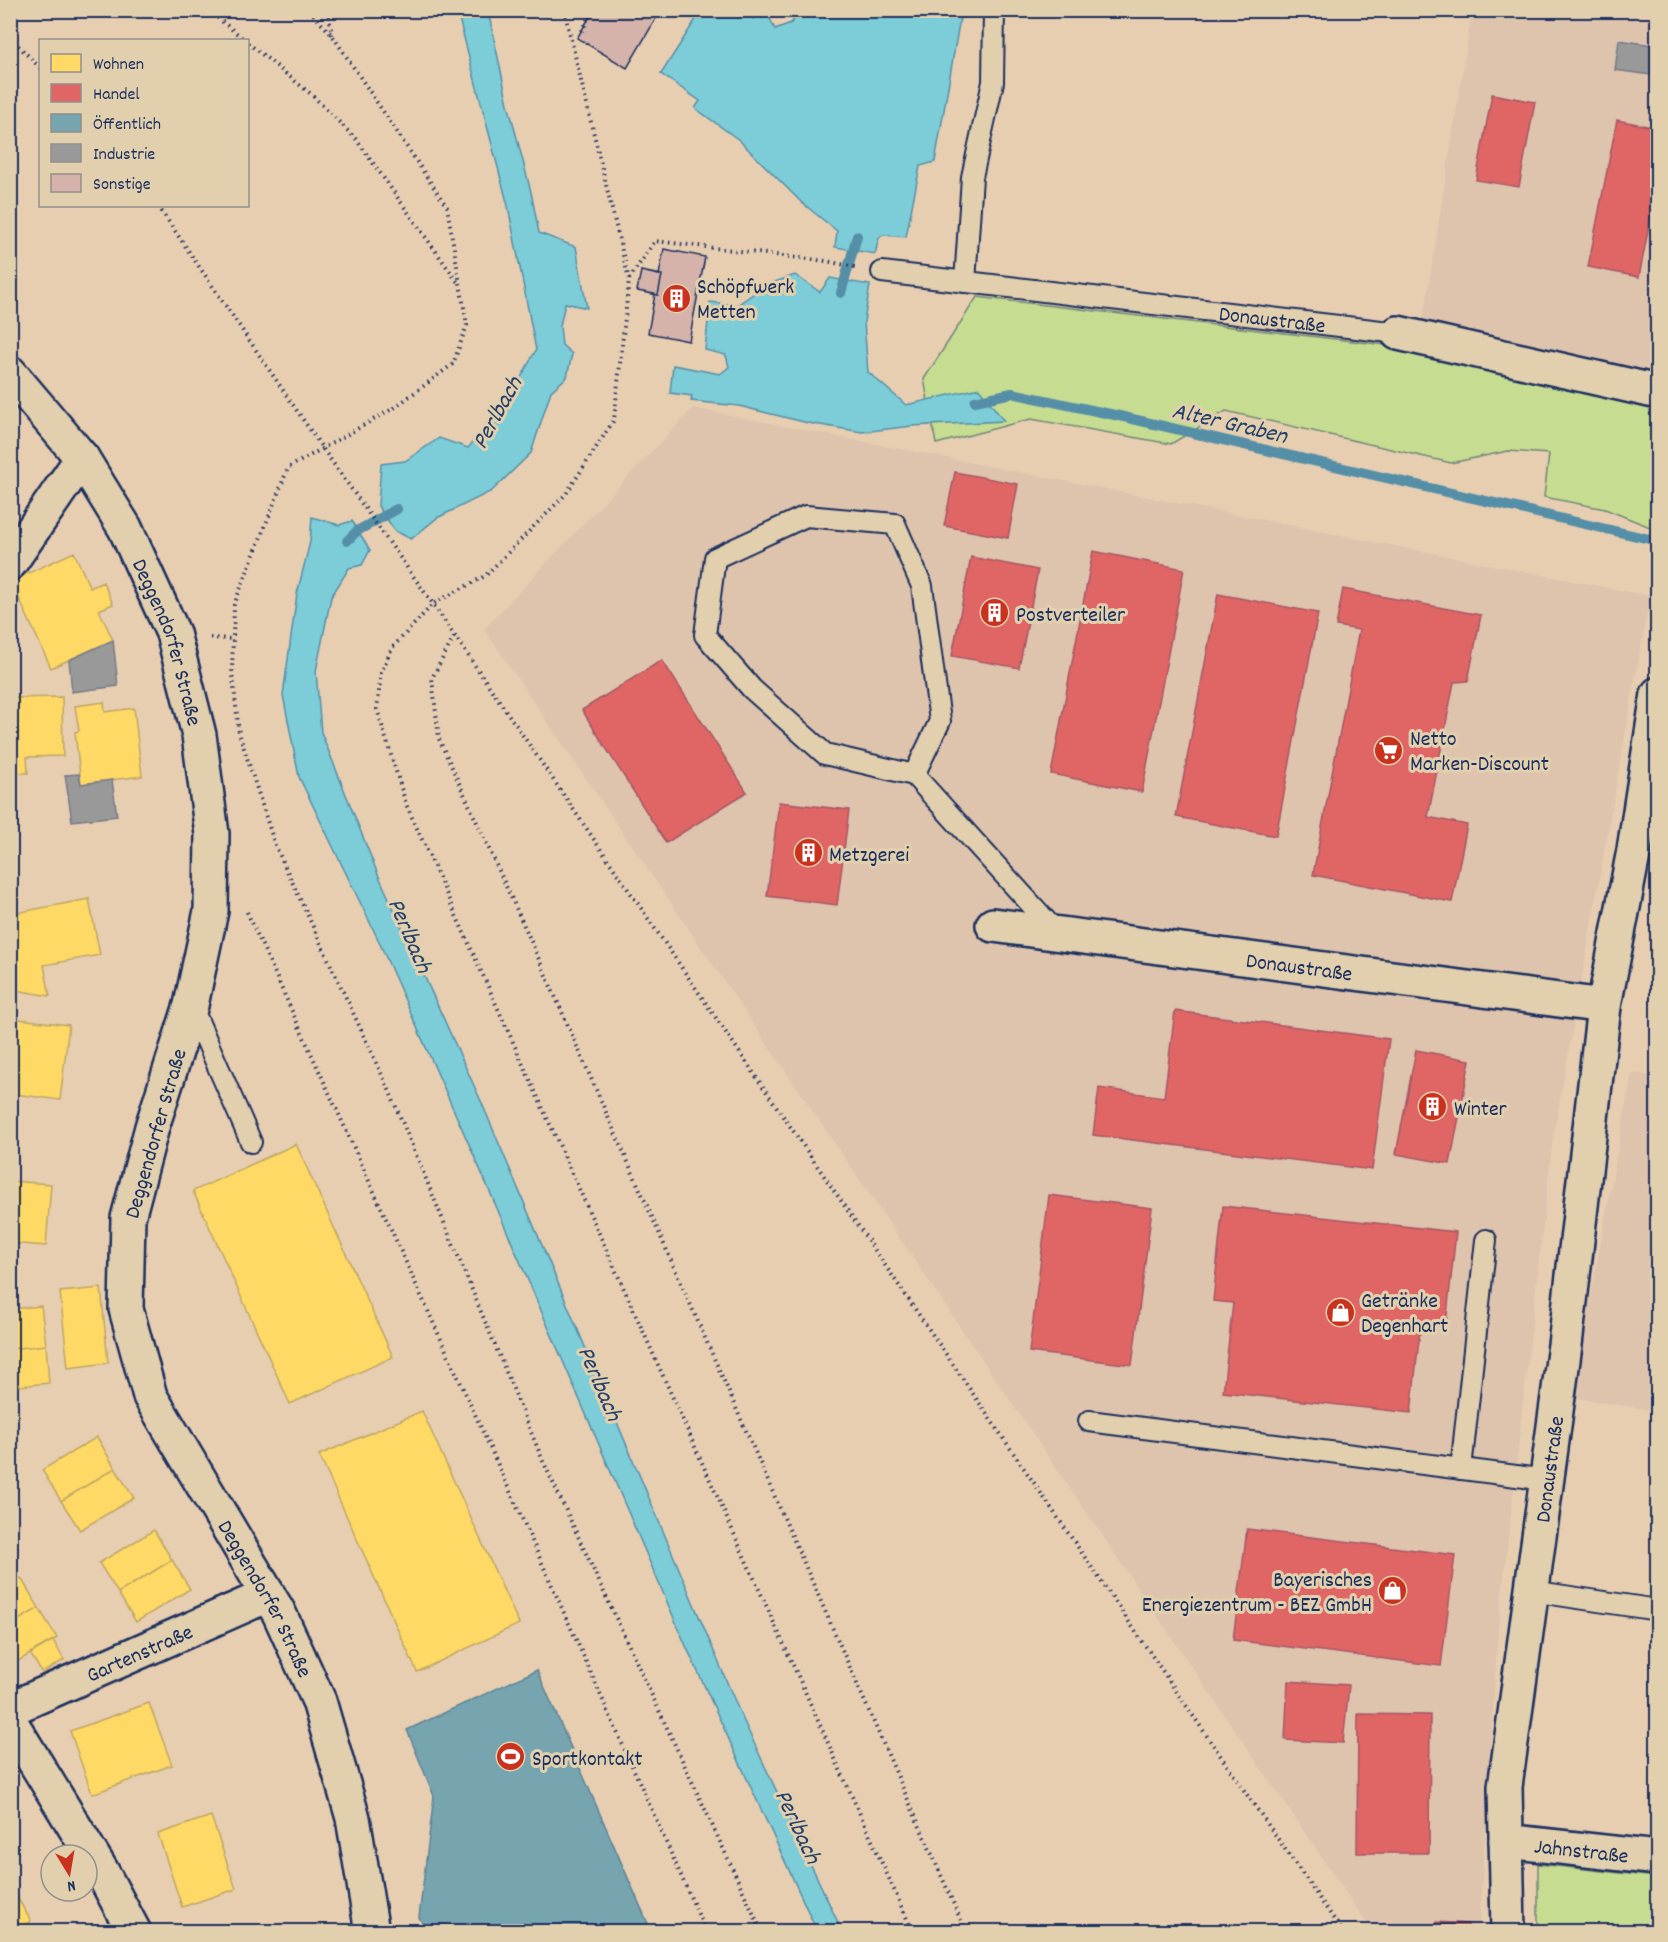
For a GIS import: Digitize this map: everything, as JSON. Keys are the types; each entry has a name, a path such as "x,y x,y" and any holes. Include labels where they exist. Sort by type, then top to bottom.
{"street":[{"name":"Donaustraße","path":"1398,333 1658,392"},
{"name":"Deggendorfer Straße","path":"10,373 82,458 125,528 173,633 199,735 212,834 210,911 192,1005 152,1127 128,1218 126,1309 150,1396 279,1613 319,1701 353,1818 372,1932"},
{"path":"10,563 82,458"},
{"name":"Donaustraße","path":"1508,1932 1505,1787 1565,1346 1604,1006 1634,850 1658,694"},
{"name":"Donaustraße","path":"993,925 1604,1006"},
{"name":"Gartenstraße","path":"10,1709 268,1595"},
{"path":"10,1721 101,1870 134,1932"},
{"name":"Jahnstraße","path":"1506,1841 1658,1858"}],"lane":[{"path":"965,282 972,177 993,82 994,10"},
{"name":"Donaustraße","path":"882,272 1398,333"},
{"path":"914,775 940,721 922,586 895,524 806,516 715,558 705,635 752,689 825,754 914,775 1058,933"},
{"path":"192,1005 251,1142"},
{"path":"1461,1469 1486,1240"},
{"path":"1089,1421 1546,1480"},
{"path":"1532,1591 1658,1610"}],"path":[{"path":"208,10 242,39"},
{"path":"309,10 332,35 447,207 467,325 453,364 394,408 288,468 234,605 232,669 239,733 275,845 389,1090 543,1461 762,1932"},
{"path":"328,10 332,35"},
{"path":"564,10 629,280 614,420 566,494 550,511 484,576 433,604 392,648 381,673 377,709 406,804 913,1932"},
{"path":"576,10 589,16 582,31"},
{"path":"10,37 39,67"},
{"path":"249,44 311,94 356,139 460,286"},
{"path":"159,207 1343,1932"},
{"path":"629,280 656,241 826,261"},
{"path":"199,637 233,639"},
{"path":"454,637 432,678 439,739 526,930 966,1932"},
{"path":"245,909 522,1518 706,1932"}],"shaded area":[{"path":"1472,11 1603,11 1657,19 1657,396 1417,345 1426,304"},
{"path":"693,408 1650,596 1552,1144 1498,1630 1479,1931 1372,1931 484,629"},
{"path":"1632,1072 1657,1078 1657,1411 1577,1398 1589,1306"}],"green space":[{"path":"977,297 1386,345 1657,407 1657,523 1655,529 1605,509 1544,497 1549,454 1508,451 1451,463 1226,411 1171,444 1031,419 936,444 924,379"},
{"path":"1538,1864 1657,1877 1657,1931 1538,1931"}],"water":[{"path":"457,11 488,11 539,233 576,247 587,308 565,303 560,326 562,345 572,354 567,377 551,391 531,453 492,491 437,518 411,539 395,531 378,506 381,464 405,461 439,438 468,448 506,405 536,350 508,206"},
{"path":"701,11 740,11 754,19 760,11 763,11 775,29 791,23 801,11 957,11 960,18 935,162 920,166 906,237 883,235 879,238 875,254 835,247 837,231 801,202 739,140 695,108 700,101 661,74"},
{"path":"795,275 820,292 830,278 870,285 864,322 868,372 906,405 979,388 1004,421 912,426 862,432 808,423 739,406 691,401 692,396 670,393 673,365 720,374 729,367 726,355 705,350 710,302 737,305 766,285"},
{"path":"312,517 339,525 352,521 370,550 362,565 349,568 331,597 316,671 321,732 377,872 481,1101 740,1713 842,1931 817,1931 686,1646 376,935 299,777 283,695 297,594 310,542"}],"building: Wohnen":[{"path":"74,552 90,588 103,582 113,604 99,610 113,640 51,668 11,581"},
{"path":"62,697 63,756 27,757 28,773 10,773 10,698"},
{"path":"104,702 105,712 134,708 142,776 81,784 75,732 79,731 75,706"},
{"path":"89,899 100,955 44,965 50,996 10,989 10,959 17,960 10,914"},
{"path":"10,1018 69,1025 60,1100 15,1094 11,1128"},
{"path":"296,1144 393,1357 290,1404 193,1191"},
{"path":"10,1181 51,1184 46,1246 10,1243"},
{"path":"101,1288 108,1363 68,1368 60,1292"},
{"path":"41,1306 46,1345 10,1349 10,1309"},
{"path":"46,1345 49,1383 10,1387 10,1349"},
{"path":"422,1411 519,1624 417,1672 319,1455"},
{"path":"97,1437 115,1468 61,1501 42,1470"},
{"path":"115,1468 134,1498 80,1530 61,1501"},
{"path":"154,1530 172,1560 118,1593 99,1563"},
{"path":"172,1560 190,1589 136,1622 118,1593"},
{"path":"21,1578 39,1608 10,1625 10,1584"},
{"path":"39,1608 57,1638 10,1666 10,1625"},
{"path":"53,1640 64,1660 42,1673 30,1653"},
{"path":"149,1703 172,1765 92,1794 70,1731"},
{"path":"211,1816 236,1889 182,1907 158,1834"},
{"path":"10,1885 31,1921 12,1932 10,1932"}],"building: Handel":[{"path":"1492,94 1535,102 1519,187 1476,180"},
{"path":"1617,120 1658,128 1658,179 1639,277 1588,267"},
{"path":"955,472 1018,484 1008,538 944,526"},
{"path":"1093,551 1184,569 1142,792 1051,774"},
{"name":"Postverteiler","path":"971,557 1038,570 1019,668 952,656"},
{"name":"Netto Marken-Discount","path":"1343,589 1481,615 1468,681 1454,682 1428,817 1467,825 1452,902 1313,875 1359,630 1336,626"},
{"path":"1218,594 1318,613 1276,836 1176,817"},
{"path":"662,660 747,792 666,843 582,710"},
{"name":"Metzgerei","path":"779,802 849,810 837,905 767,896"},
{"path":"1175,1011 1389,1039 1372,1170 1093,1135 1099,1088 1164,1097"},
{"name":"Winter","path":"1416,1050 1470,1060 1450,1164 1396,1154"},
{"path":"1049,1195 1152,1208 1132,1365 1029,1352"},
{"name":"Getränke Degenhart","path":"1223,1206 1456,1232 1446,1324 1421,1321 1411,1413 1223,1392 1233,1303 1213,1301"},
{"path":"1247,1529 1455,1555 1441,1666 1233,1640"},
{"path":"1288,1681 1349,1685 1343,1743 1285,1740"},
{"path":"1358,1714 1430,1715 1429,1853 1357,1853"},
{"path":"1436,1922 1468,1924 1468,1932 1435,1932"}],"building: Öffentlich":[{"path":"537,1670 649,1926 638,1932 427,1932 419,1917 434,1796 407,1730"}],"building: Industrie":[{"path":"1619,40 1658,46 1658,76 1615,70"},
{"path":"113,640 118,686 72,692 69,660"},
{"path":"79,774 81,784 112,780 117,816 72,821 65,775"}],"building: Sonstige":[{"path":"594,10 661,10 627,68 577,38"},
{"name":"Schöpfwerk Metten","path":"664,249 705,257 689,341 648,333 655,294 637,291 641,271 659,275"},
{"path":"641,271 662,275 658,295 637,291"}],"waterway":[{"path":"841,293 857,236"},
{"name":"Alter Graben","path":"975,401 1012,393 1658,541"},
{"name":"Perlbach","path":"347,541 357,531 397,509"}],"place":[{"name":"Schöpfwerk Metten","path":"676,298"},
{"name":"Postverteiler","path":"995,613"},
{"name":"Netto Marken-Discount","path":"1389,750"},
{"name":"Metzgerei","path":"808,853"},
{"name":"Winter","path":"1433,1107"},
{"name":"Getränke Degenhart","path":"1340,1312"},
{"name":"Bayerisches Energiezentrum - BEZ GmbH","path":"1393,1591"},
{"name":"Sportkontakt","path":"511,1757"}]}
